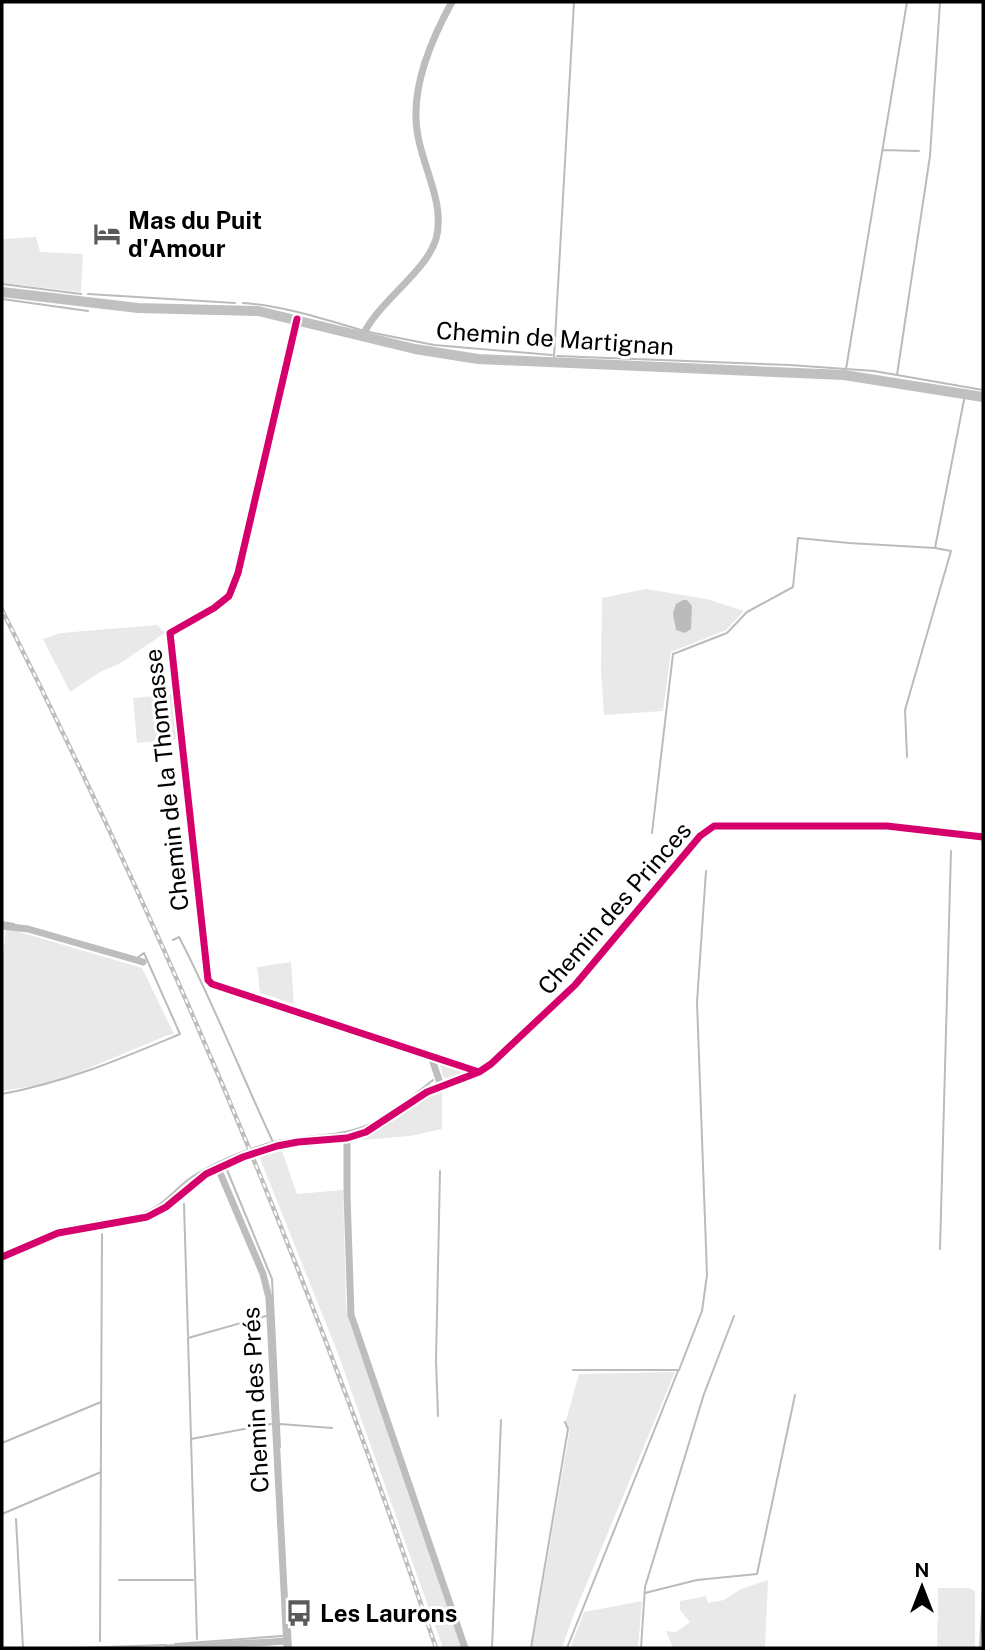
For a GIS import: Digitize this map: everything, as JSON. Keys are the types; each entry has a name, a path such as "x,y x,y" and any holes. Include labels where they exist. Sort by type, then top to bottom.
{"main road":[{"name":"Chemin de Martignan","path":"2,292 138,308 258,311 438,354 478,359 844,375 983,397"}],"street":[{"path":"362,337 393,294 421,265 436,240 436,201 418,139 416,116 426,63 452,2"},
{"name":"Chemin de la Thomasse","path":"297,319 238,573 229,596 204,615 170,633 208,976 212,984 431,1056"},
{"name":"Chemin des Princes","path":"2,1257 58,1233 147,1217 166,1207 196,1181 218,1168 277,1146 348,1138 366,1132 441,1086 479,1072 576,985 700,836 714,826 887,826 983,837"},
{"path":"2,932 2,925 28,929 143,962"},
{"path":"431,1056 479,1072"},
{"path":"431,1056 441,1086"},
{"path":"348,1138 347,1206 351,1315 465,1648"},
{"name":"Chemin des Prés","path":"218,1168 263,1274 269,1298 287,1644"},
{"path":"168,1648 287,1644"}],"shaded area":[{"path":"36,237 40,252 83,254 81,292 2,283 2,239"},
{"path":"646,589 707,599 744,611 726,630 671,652 663,711 604,715 601,671 602,598"},
{"path":"687,600 692,606 691,629 685,633 676,630 673,613 676,604"},
{"path":"157,625 165,633 70,692 43,639 61,633"},
{"path":"174,694 179,739 137,743 133,698"},
{"path":"6,928 142,968 174,1034 65,1078 2,1091 2,969"},
{"path":"291,962 294,1004 260,993 257,967"},
{"path":"439,1061 472,1072 452,1079 443,1077"},
{"path":"439,1090 442,1093 442,1129 410,1136 362,1140"},
{"path":"281,1148 297,1194 343,1190 346,1304 350,1325 463,1648 443,1648 337,1351 259,1156"},
{"path":"675,1372 562,1648 532,1648 570,1429 565,1424 579,1374"},
{"path":"768,1580 765,1648 673,1648 666,1631 676,1632 690,1622 680,1610 680,1601 706,1596 708,1603 724,1600 741,1589"},
{"path":"938,1588 969,1588 975,1591 975,1648 937,1648"},
{"path":"642,1601 638,1648 570,1648 584,1612"}],"waterway":[{"path":"554,357 574,2"},
{"path":"846,369 907,2"},
{"path":"897,375 930,156 940,2"},
{"path":"883,150 919,151"},
{"path":"2,284 81,294"},
{"path":"88,294 235,303"},
{"path":"2,299 88,311"},
{"path":"243,303 288,310 361,330"},
{"path":"369,332 434,345 552,355"},
{"path":"557,356 874,371 983,390"},
{"path":"907,757 905,710 951,551 935,548 964,400"},
{"path":"652,833 673,654 727,633 747,612 793,587 798,538 935,548"},
{"path":"940,1249 951,851"},
{"path":"573,1370 679,1370 702,1311 707,1275 697,1002 706,871"},
{"path":"2,922 14,924"},
{"path":"173,940 179,937 192,962 273,1142"},
{"path":"2,1094 71,1076 180,1034 144,953 137,958"},
{"path":"409,1099 433,1080"},
{"path":"2,1253 66,1227 141,1214 161,1203 200,1172 255,1148 287,1139 353,1130 378,1120"},
{"path":"227,1170 272,1279 280,1447"},
{"path":"438,1416 436,1360 440,1171"},
{"path":"184,1204 188,1336"},
{"path":"100,1641 102,1234"},
{"path":"197,1639 188,1338 266,1316"},
{"path":"641,1648 645,1587 704,1394 734,1316"},
{"path":"567,1648 678,1371"},
{"path":"645,1593 697,1580 757,1574 795,1395"},
{"path":"2,1443 101,1402"},
{"path":"492,1648 501,1420"},
{"path":"531,1648 568,1429 565,1422"},
{"path":"191,1439 271,1424"},
{"path":"280,1424 332,1428"},
{"path":"2,1514 101,1472"},
{"path":"16,1519 23,1648"},
{"path":"119,1580 193,1580"},
{"path":"980,1648 983,1589"},
{"path":"288,1599 289,1605"},
{"path":"289,1616 291,1648"},
{"path":"175,1644 282,1636"},
{"path":"76,1648 166,1645"}],"railway":[{"path":"2,610 125,863 238,1121 341,1383 436,1648"}],"cycle path":[{"path":"297,319 238,573 229,596 214,608 170,633 208,980 212,984 479,1072"},
{"path":"2,1257 58,1233 147,1217 166,1207 206,1174 243,1157 277,1146 347,1138 366,1132 427,1092 479,1072 491,1064 575,985 700,836 714,826 887,826 983,837"}],"place":[{"name":"Mas du Puit d'Amour","path":"107,234"},
{"name":"Les Laurons","path":"299,1613"}]}
